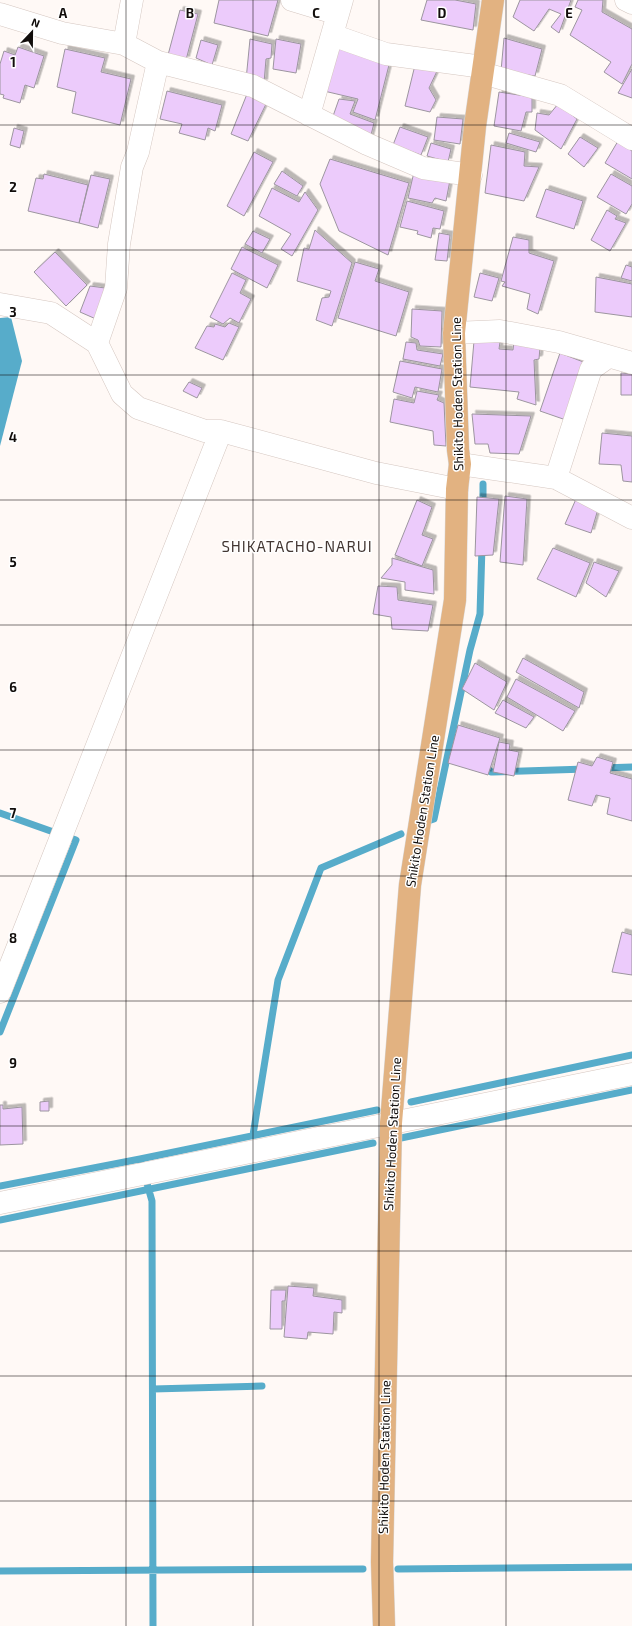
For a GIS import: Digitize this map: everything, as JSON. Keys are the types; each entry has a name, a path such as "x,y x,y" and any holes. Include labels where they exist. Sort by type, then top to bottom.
{"main road":[{"name":"Shikito Hoden Station Line","path":"384,1626 382,1562 391,1123 410,885 455,600 457,489 460,464 458,450 454,333 475,126 492,0"}],"street":[{"path":"124,44 132,0"},
{"path":"292,0 340,7 309,115"},
{"path":"626,0 632,4"},
{"path":"0,14 62,34 124,44 158,62 253,86 367,144 423,168 470,175"},
{"path":"332,35 386,54 483,70 560,95 632,139"},
{"path":"97,343 116,288 119,244 132,167 138,152 158,62"},
{"path":"0,304 51,313 97,343 122,394 138,408 205,431 221,431 376,473 457,489"},
{"path":"454,333 500,331 559,342 632,363"},
{"path":"556,478 591,369 608,357"},
{"path":"0,992 221,431"},
{"path":"460,464 556,478 632,518"},
{"path":"0,1203 632,1074"}],"water":[{"path":"11,317 22,361 0,446 0,318"}],"building":[{"path":"219,0 278,0 268,36 214,23"},
{"path":"427,0 455,0 476,4 473,30 421,20"},
{"path":"520,0 571,0 559,33 551,27 561,14 549,9 534,31 513,17"},
{"path":"578,0 603,0 602,12 632,29 632,64 622,84 604,72 611,62 570,35 582,10 575,7"},
{"path":"180,10 198,14 186,60 168,55"},
{"path":"504,38 542,49 535,76 501,71"},
{"path":"250,39 272,44 271,58 266,59 264,83 246,80"},
{"path":"276,39 301,44 296,73 273,69"},
{"path":"201,40 218,45 212,65 196,58"},
{"path":"335,45 390,61 375,120 353,112 358,99 324,91"},
{"path":"18,47 44,56 34,88 25,85 20,103 3,98 4,95 0,94 0,64 4,51 15,55"},
{"path":"65,49 105,58 101,72 131,79 120,125 72,113 76,92 57,87"},
{"path":"415,65 438,69 429,88 436,100 430,112 405,106"},
{"path":"632,69 632,98 618,93"},
{"path":"167,91 222,105 215,131 208,128 205,140 179,133 182,124 160,119"},
{"path":"499,92 532,97 532,112 526,112 521,131 494,126"},
{"path":"247,94 267,102 248,141 231,134"},
{"path":"339,99 355,101 350,114 374,123 370,139 332,119"},
{"path":"558,104 577,119 561,149 535,130 537,113 549,115"},
{"path":"437,117 463,119 460,144 434,140"},
{"path":"400,127 428,137 421,155 393,145"},
{"path":"14,128 24,131 20,148 10,145"},
{"path":"509,133 540,142 536,152 506,143"},
{"path":"580,137 598,148 584,167 568,154"},
{"path":"618,141 632,151 632,179 605,163"},
{"path":"431,143 451,149 448,162 427,156"},
{"path":"491,145 525,152 524,166 539,167 524,201 485,193"},
{"path":"254,152 273,162 244,216 227,206"},
{"path":"330,159 409,183 388,255 339,231 320,184"},
{"path":"282,171 303,186 297,196 274,184"},
{"path":"414,172 450,180 446,201 435,198 432,203 408,198"},
{"path":"44,174 88,185 79,223 28,211 36,178 43,179"},
{"path":"611,174 632,186 632,204 626,214 597,197"},
{"path":"91,175 110,179 98,228 79,223"},
{"path":"272,188 299,202 305,192 318,210 292,256 281,249 291,234 259,216"},
{"path":"546,189 583,201 574,229 536,217"},
{"path":"407,201 444,211 440,229 433,228 431,238 417,234 418,231 400,227"},
{"path":"607,210 617,216 615,219 626,223 610,251 591,240"},
{"path":"315,230 352,263 332,326 316,320 322,298 329,297 331,291 297,281 304,248 309,249"},
{"path":"253,231 270,239 262,253 245,244"},
{"path":"439,233 450,235 447,261 435,260"},
{"path":"513,237 529,240 529,253 554,261 538,314 527,309 530,294 502,286 505,282 501,281"},
{"path":"242,247 278,265 267,288 231,269"},
{"path":"55,252 87,285 66,306 34,272"},
{"path":"355,262 379,269 375,281 409,292 396,336 338,318"},
{"path":"626,265 632,267 632,281 621,278"},
{"path":"232,273 246,280 240,293 251,299 239,323 230,318 223,324 210,317"},
{"path":"480,273 499,278 492,301 474,297"},
{"path":"596,277 632,284 632,317 595,312"},
{"path":"90,286 105,288 96,319 80,312"},
{"path":"412,309 442,311 441,347 420,346 418,340 411,337"},
{"path":"229,323 239,327 223,360 195,348 207,326 214,327 215,324 225,327"},
{"path":"474,341 500,342 499,349 513,350 514,341 540,347 539,359 534,360 536,405 517,399 519,392 470,387"},
{"path":"406,342 416,343 417,350 443,354 440,366 403,359"},
{"path":"560,353 586,363 566,420 540,411"},
{"path":"400,361 442,369 438,392 415,387 412,398 393,392"},
{"path":"621,373 632,374 632,395 621,395"},
{"path":"189,382 202,388 197,398 183,391"},
{"path":"417,391 439,395 437,400 444,403 446,446 434,445 433,431 390,422 394,399 414,403"},
{"path":"472,414 531,416 519,454 490,453 488,444 475,444"},
{"path":"602,433 632,436 632,482 623,481 621,465 599,464"},
{"path":"505,496 527,499 523,565 500,562"},
{"path":"477,497 499,499 493,555 475,556"},
{"path":"576,499 598,509 591,533 565,524"},
{"path":"417,500 432,507 422,535 433,539 422,566 395,555"},
{"path":"553,548 590,563 576,597 537,579"},
{"path":"392,558 433,570 434,594 405,590 405,582 381,578 392,565"},
{"path":"594,562 619,571 606,597 586,583"},
{"path":"378,586 397,587 398,600 433,605 428,631 392,629 391,617 373,614"},
{"path":"523,658 584,692 579,708 516,672"},
{"path":"475,663 507,682 494,710 462,689"},
{"path":"516,679 575,711 563,731 507,697"},
{"path":"503,700 534,717 526,728 495,713"},
{"path":"458,725 500,738 488,775 448,763"},
{"path":"499,742 510,744 509,750 519,752 514,776 493,772"},
{"path":"597,757 613,762 610,773 632,779 632,821 607,814 610,798 596,795 592,806 568,800 578,762 592,766"},
{"path":"622,932 632,935 632,975 612,972"},
{"path":"49,1101 49,1111 40,1111 40,1102"},
{"path":"0,1105 3,1105 3,1109 22,1107 23,1144 0,1145"},
{"path":"288,1286 314,1288 313,1296 342,1300 342,1313 334,1312 333,1334 308,1332 307,1339 284,1337"},
{"path":"271,1290 286,1290 285,1301 282,1301 282,1329 270,1329"}],"waterway":[{"path":"483,484 483,506"},
{"path":"428,821 434,819 470,650 480,614 482,546"},
{"path":"483,764 491,772 586,769"},
{"path":"602,768 632,767"},
{"path":"0,813 76,840 0,1032"},
{"path":"253,1135 278,980 321,868 401,834"},
{"path":"411,1102 632,1055"},
{"path":"401,1138 632,1090"},
{"path":"0,1186 377,1110"},
{"path":"0,1220 373,1143"},
{"path":"140,1159 152,1201 153,1626"},
{"path":"153,1389 262,1386"},
{"path":"398,1569 632,1567"},
{"path":"0,1571 363,1569"}],"district":[{"name":"SHIKATACHO-NARUI","path":"297,546"}]}
